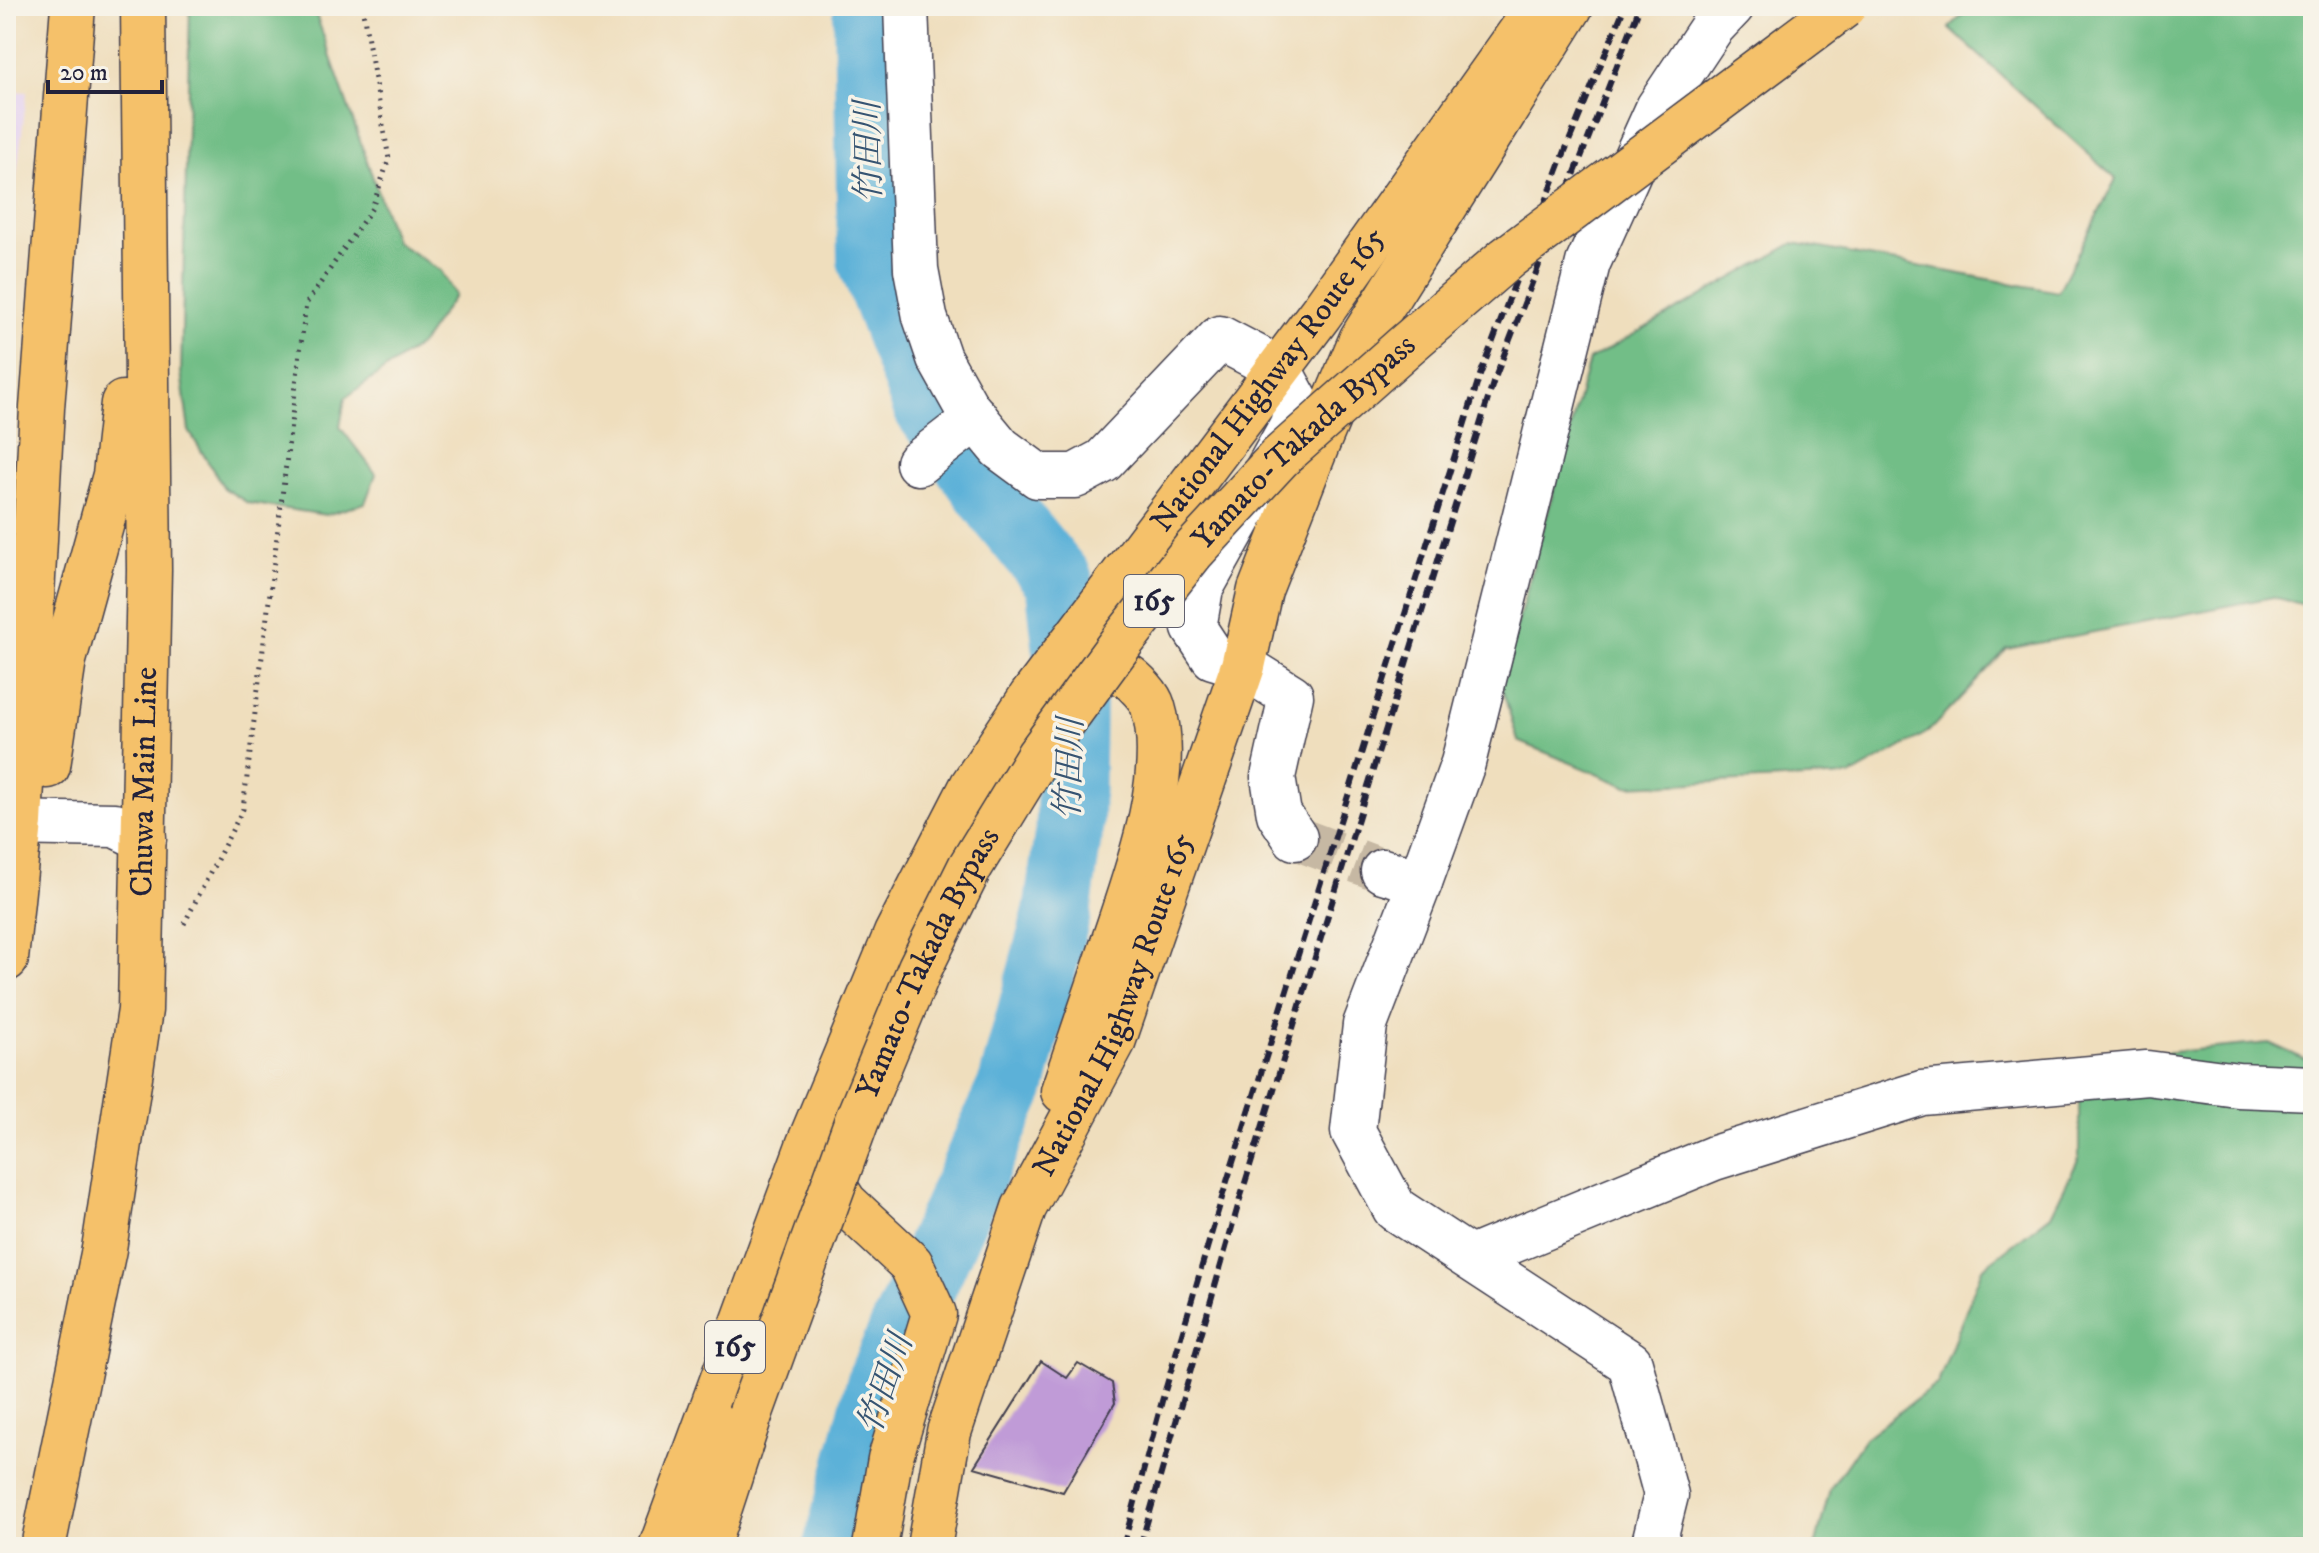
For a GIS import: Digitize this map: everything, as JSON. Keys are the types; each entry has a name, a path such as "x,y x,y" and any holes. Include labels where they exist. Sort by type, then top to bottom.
{"main road":[{"path":"6,959 42,408 73,6"},
{"name":"Chuwa Main Line","path":"43,1547 104,1249 140,1010 149,570 143,6"},
{"name":"National Highway Route 165","path":"661,1547 808,1146 896,934 972,786 1031,697 1279,369 1539,6"},
{"name":"National Highway Route 165","path":"929,1547 949,1432 1024,1208 1113,1042 1243,666 1260,590 1361,340 1571,6"},
{"name":"Yamato-Takada Bypass","path":"710,1544 750,1415 857,1120 920,968 970,867 1031,769 1123,640 1193,551 1279,458 1404,347 1507,258 1844,6"},
{"path":"13,822 43,798 64,660 115,475 125,379 145,329"},
{"name":"165","path":"1024,1208 1145,847 1154,795 1158,740 1152,704 1130,677 1109,664 1084,663 1031,697"},
{"path":"808,1146 845,1203 911,1264 934,1314 890,1459 875,1547"}],"street":[{"path":"906,6 916,269 925,317 939,358 976,418 1000,448 1038,476 1075,476 1103,461 1220,338 1279,369 1297,402 1292,425 1201,588 1194,628 1213,657 1243,666 1291,696 1273,777 1279,814 1295,838"},
{"path":"1653,1547 1666,1495 1630,1363 1395,1209 1353,1131 1365,1025 1402,876 1463,763 1588,263 1658,108 1712,27 1732,6"},
{"path":"918,463 976,418"},
{"path":"13,822 115,825 144,839"},
{"path":"1471,1258 1714,1158 1922,1093 2147,1073 2238,1085 2313,1088"}],"path":[{"path":"181,930 243,809 306,304 372,208 389,159 362,6"}],"shaded area":[{"path":"6,91 27,92 6,261"}],"green space":[{"path":"190,6 313,6 395,241 441,271 455,295 421,344 345,398 340,427 376,474 365,503 326,515 248,503 224,488 189,431 181,372"},
{"path":"1972,6 2313,6 2313,607 2273,597 2007,649 1928,732 1850,776 1626,786 1518,741 1501,685 1589,360 1794,243 2058,292 2116,179 1949,28"},
{"path":"2269,1043 2313,1063 2313,1547 1815,1547 1830,1489 1865,1438 1938,1383 1982,1268 2051,1215 2079,1158 2079,1098 2151,1054"}],"building":[{"path":"1041,1361 1067,1378 1078,1363 1112,1383 1115,1403 1063,1492 974,1467"}],"waterway":[{"name":"竹田川","path":"837,1547 881,1380 1012,1085 1057,913 1070,821 1072,697 1059,581 1003,512 927,407 871,259 867,6"}],"tunnel":[{"path":"1295,838 1383,871"}],"railway":[{"path":"1123,1547 1224,1191 1479,378 1565,151 1625,6"},
{"path":"1140,1547 1240,1199 1493,383 1640,6"}]}
